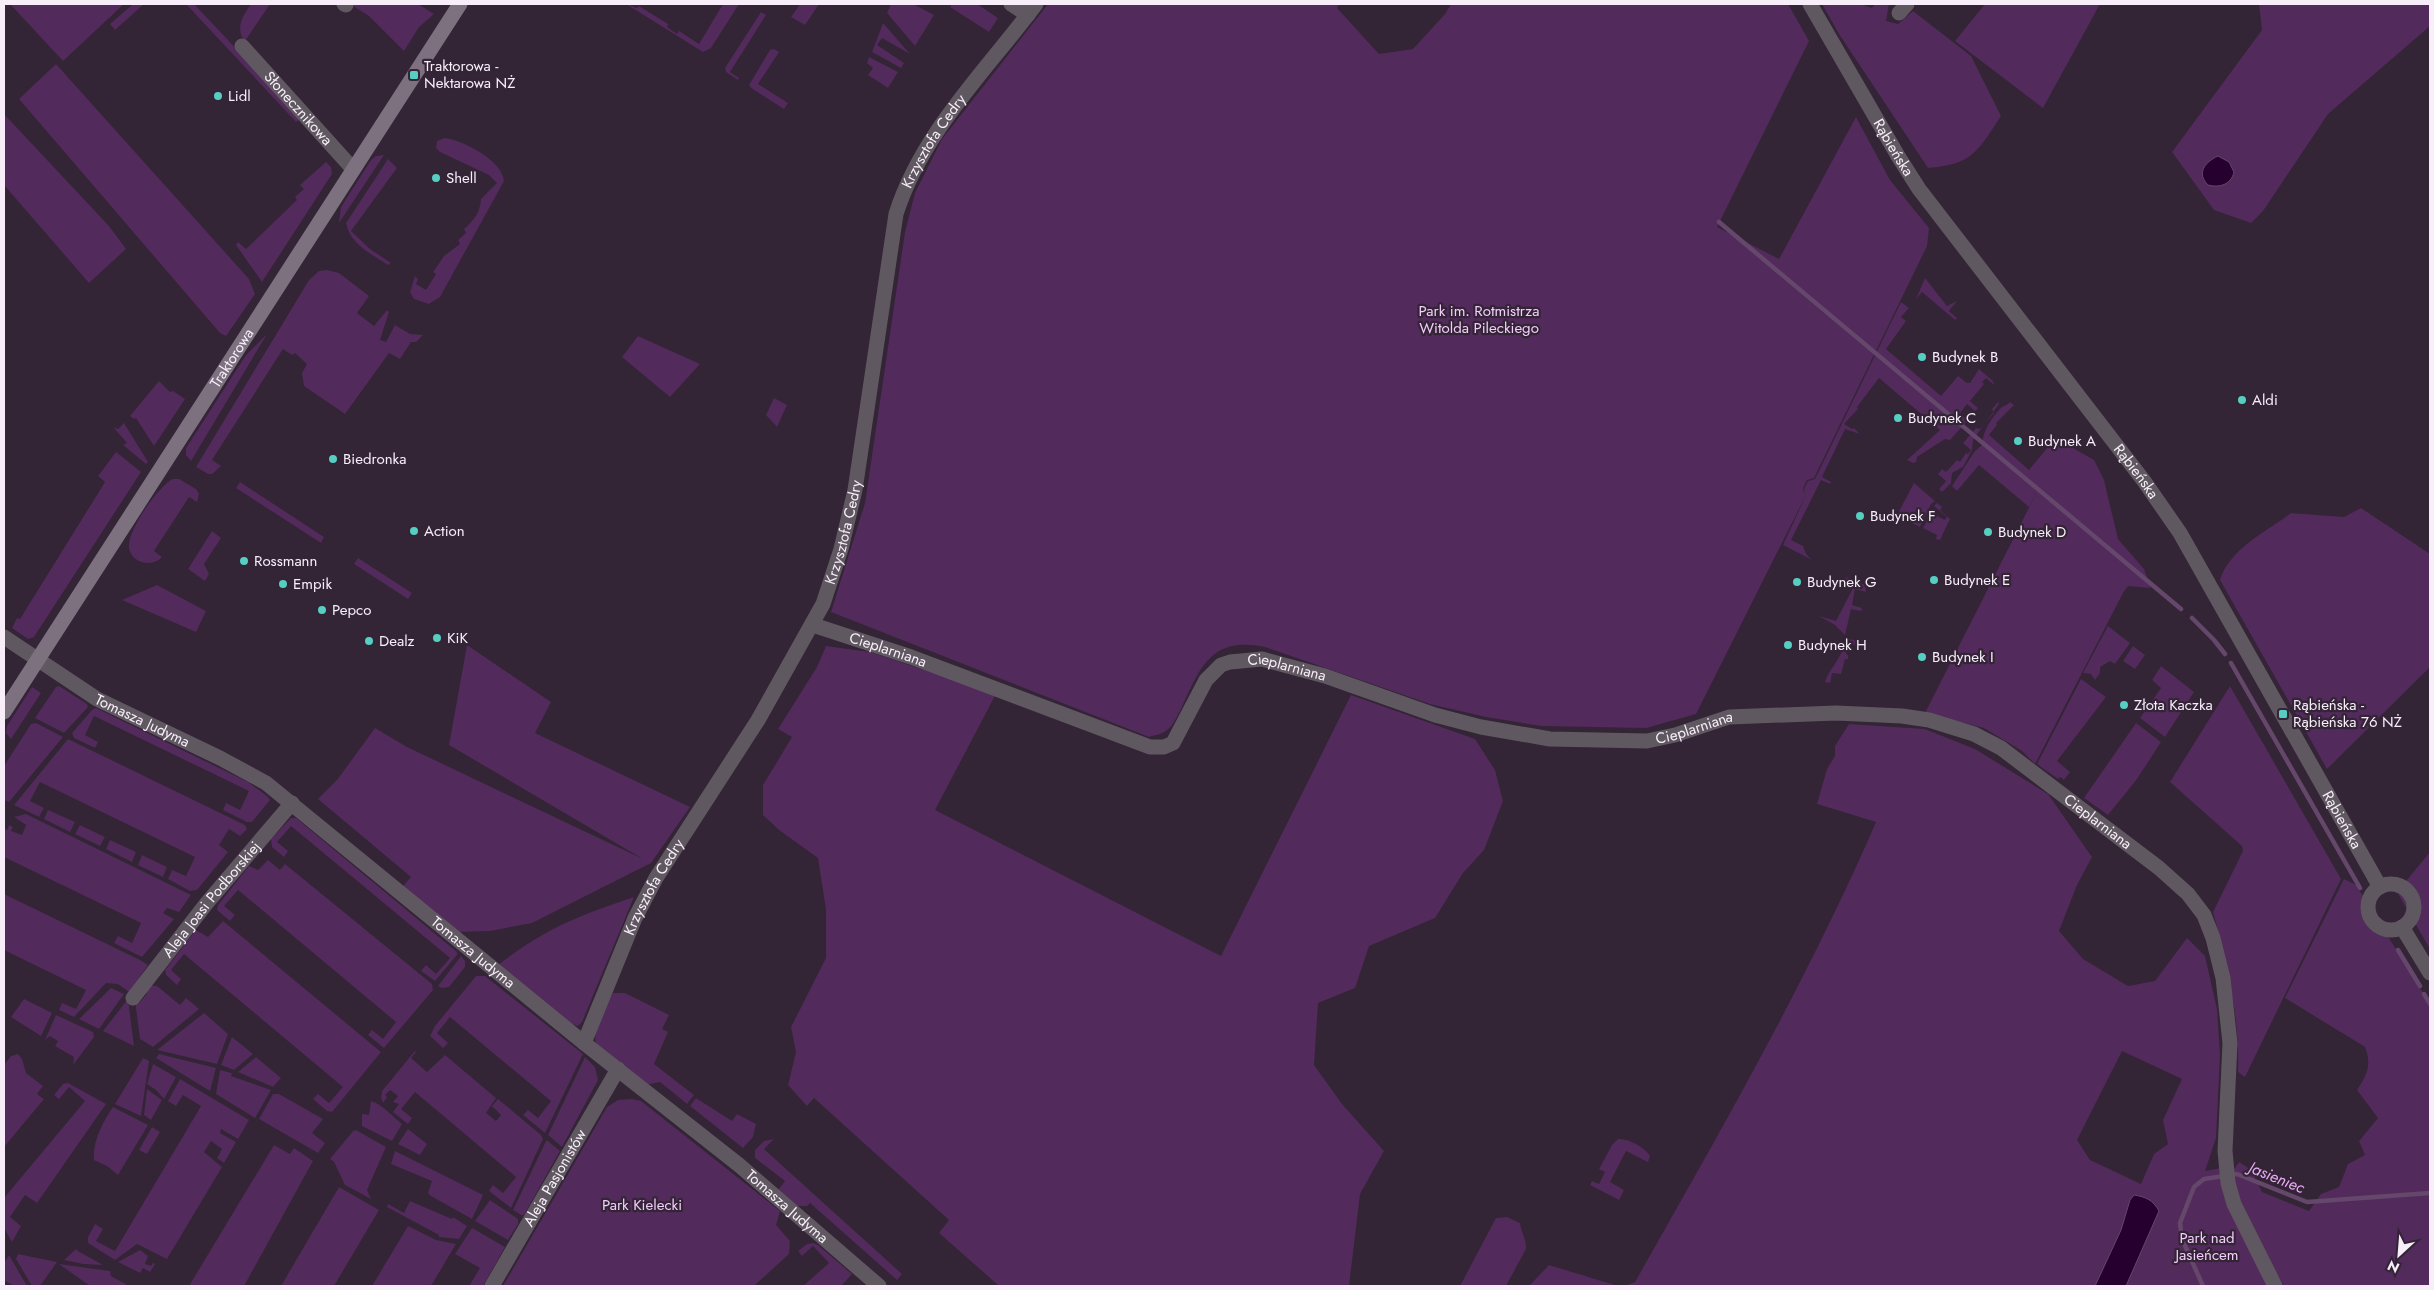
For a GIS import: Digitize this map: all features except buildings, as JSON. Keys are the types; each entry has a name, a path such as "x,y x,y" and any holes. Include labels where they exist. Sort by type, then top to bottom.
{"main road":[{"name":"Traktorowa","path":"4,712 460,4"}],"street":[{"path":"1011,4 1032,9"},
{"name":"Rąbieńska","path":"1810,4 1919,189 2144,481 2180,532 2380,887"},
{"name":"Krzysztofa Cedry","path":"584,1043 635,918 656,878 758,720 813,625 833,576 855,490 896,214 903,192 935,135 969,87 1032,9"},
{"name":"Słonecznikowa","path":"242,46 353,169"},
{"name":"Cieplarniana","path":"813,625 911,657 1150,747 1164,747 1173,743 1206,680 1213,672 1230,662 1250,658 1289,665 1435,715 1489,728 1550,739 1647,741 1675,735 1729,717 1819,713 1916,717 1974,734 2020,761 2142,854 2182,888 2204,915 2213,938 2223,978 2229,1035 2227,1176 2234,1204 2275,1286"},
{"name":"Tomasza Judyma","path":"4,637 97,699 255,776 292,803 584,1043 739,1165 878,1286"},
{"name":"Aleja Joasi Podborskiej","path":"133,998 206,904 292,803"},
{"path":"2397,885 2411,896 2413,913 2402,927 2388,930 2381,928 2371,918 2368,904 2374,891 2380,887 2397,885"},
{"path":"2402,927 2430,974"},
{"name":"Aleja Pasjonistów","path":"492,1286 618,1069"}],"green space":[{"path":"10,4 124,4 63,61"},
{"path":"133,4 144,4 115,30 110,24"},
{"path":"186,4 194,4 293,109 299,120 296,122"},
{"path":"251,4 270,4 245,41 240,32 240,27 243,17"},
{"path":"350,4 418,4 434,14 419,27 404,51 369,16"},
{"path":"626,4 637,8 639,6 668,24 667,27 677,34 679,31 699,44 723,4 739,4 711,48 703,52"},
{"path":"800,4 819,4 805,25 791,17"},
{"path":"891,4 913,4 934,15 915,46 887,13"},
{"path":"952,4 977,4 998,18 989,32 950,7"},
{"name":"Park im. Rotmistrza Witolda Pileckiego","path":"1048,4 1339,4 1337,8 1379,54 1413,49 1445,14 1451,4 1788,4 1809,41 1717,227 1779,259 1856,117 1890,180 1929,228 1927,246 1814,478 1807,480 1803,489 1805,494 1804,489 1808,481 1815,479 1901,302 1909,308 1901,317 1906,321 1886,349 1941,396 1958,376 1967,383 1970,383 1979,369 1993,381 1994,385 1986,378 1982,382 1984,384 1970,401 1978,408 1975,411 1967,404 1960,413 1968,420 1950,440 1945,439 1917,457 1916,462 1913,463 1907,460 1940,430 1879,378 1857,407 1858,409 1844,424 1852,429 1854,428 1860,434 1845,429 1822,477 1831,482 1830,484 1821,480 1791,540 1803,546 1806,554 1812,560 1783,545 1806,495 1696,714 1646,728 1541,726 1486,717 1430,704 1265,647 1246,645 1231,646 1219,651 1209,659 1194,681 1172,725 1162,733 1149,737 831,612 865,503 905,232 915,193 942,139"},
{"path":"1822,4 1860,4 1872,8 1875,4 1889,4 1886,21 1898,24 1913,11 1971,56 2001,116 1979,147 1972,154 1955,164 1928,168 1839,34"},
{"path":"1985,4 2100,4 2043,108 1955,41"},
{"path":"2259,4 2430,4 2430,26 2328,114 2263,211 2251,223 2214,210 2172,152 2262,30"},
{"path":"761,12 766,15 730,72 739,78 738,80 726,72 725,68"},
{"path":"883,23 910,54 882,38 877,45 904,63 901,68 872,52"},
{"path":"774,49 779,52 758,84 788,103 784,109 749,85 770,50"},
{"path":"869,57 898,72 888,88 868,75 873,68 867,63"},
{"path":"56,64 249,279 255,294 226,336 220,333 19,99"},
{"path":"4,114 109,226 126,249 89,283 4,185"},
{"path":"445,138 462,143 481,153 497,166 502,173 504,181 440,297 429,304 414,299 410,292 415,276 418,279 416,284 426,290 436,274 433,272 444,256 460,244 458,240 466,233 464,229 476,216 481,199 497,183 489,175 440,152 436,148 437,141"},
{"path":"384,155 339,223 341,207 371,160 376,156"},
{"path":"388,159 397,168 351,231 370,249 391,263 388,265 357,243 348,230 346,223"},
{"path":"326,162 331,167 332,174 262,282 236,245 238,242 246,249 297,200 295,197 304,189 300,185"},
{"path":"327,270 339,273 369,296 357,313 374,326 387,310 389,312 380,340 386,342 395,325 410,334 423,335 416,342 411,342 400,359 389,353 345,414 304,386 302,373 307,364 295,353 292,355 283,349 212,460 221,466 212,474 208,474 196,467 309,280 319,271"},
{"path":"1925,278 1947,306 1957,301 1949,311 1957,318 1955,320 1922,292 1916,299"},
{"path":"267,334 191,461 186,455 186,448 246,355"},
{"path":"638,336 700,364 670,397 622,357"},
{"path":"159,381 170,392 173,391 185,399 154,446 136,418 134,419 130,416"},
{"path":"774,398 787,405 777,427 766,415"},
{"path":"1998,402 1999,404 1993,412 1992,409"},
{"path":"2010,402 2014,405 1996,423 1997,425 1989,435 2029,470 2053,438 2061,446 2073,448 2094,460 2104,480 2118,539 2144,569 2151,588 2128,586 2123,593 2035,764 2022,751 1984,728 1925,713 2041,484 2029,507 1979,465 1957,491 1952,486 1975,451 1983,444 1985,431 1994,416"},
{"path":"124,423 148,462 146,464 123,445 127,443 113,427 118,429"},
{"path":"1985,423 1973,440 1972,450 1963,467 1952,473 1951,483 1942,492 1939,489 1946,481 1938,474 1942,469 1946,472 1957,460 1960,462 1966,453 1968,454 1971,450 1963,443 1976,428 1980,429"},
{"path":"116,452 141,472 34,637 28,639 12,628 17,618 20,619 105,482 98,476"},
{"path":"173,479 179,479 196,489 199,494 197,502 189,497 154,551 162,557 153,562 142,562 131,553 129,541 138,521 152,499"},
{"path":"240,482 324,537 321,543 236,488"},
{"path":"1914,483 1935,501 1931,504 1920,527 1901,518 1899,521 1895,519"},
{"path":"1937,503 1942,507 1940,510 1950,519 1940,540 1936,539 1937,535 1923,528 1931,513 1945,520 1947,517 1934,506"},
{"path":"2361,508 2430,554 2430,667 2327,769 2220,580 2231,559 2240,550 2291,513 2344,517"},
{"path":"212,531 221,538 204,564 209,574 205,581 188,569"},
{"path":"358,558 412,593 408,599 354,564"},
{"path":"1847,577 1865,585 1866,592 1855,589 1852,605 1862,608 1861,611 1851,609 1845,635 1835,625 1819,616 1836,621 1855,584 1845,579"},
{"path":"157,585 206,611 196,632 122,600"},
{"path":"2108,626 2130,643 2115,664 2110,661 2100,667 2100,673 2095,680 2091,674 2083,673"},
{"path":"1849,639 1857,641 1859,646 1848,643 1846,654 1848,659 1845,659 1841,674 1832,673 1830,683 1825,682 1842,652 1845,641"},
{"path":"467,645 551,702 535,733 690,807 651,863 532,923 490,931 456,932 403,886 411,877 318,799 337,780 375,728 407,747 643,859 449,745"},
{"path":"826,646 870,652 996,694 935,810 1221,956 1351,695 1475,739 1495,770 1503,801 1484,850 1463,873 1435,918 1369,946 1355,988 1318,1003 1314,1065 1342,1104 1384,1151 1360,1194 1349,1286 999,1286 939,1233 949,1220 814,1098 807,1106 788,1085 796,1052 791,1027 826,958 826,910 818,858 779,830 763,815 763,785 792,737 778,729 817,667"},
{"path":"2133,646 2145,655 2135,669 2123,661"},
{"path":"2161,666 2194,692 2165,737 2140,718 2161,688 2152,680"},
{"path":"2081,679 2106,697 2057,761 2070,772 2064,780 2060,777 2058,779 2037,764"},
{"path":"59,686 87,704 88,707 64,733 35,718 56,687"},
{"path":"2230,686 2341,879 2245,1077 2238,1072 2237,1031 2232,991 2213,912 2243,851 2242,846 2170,782"},
{"path":"32,687 41,693 11,739 6,733 7,726"},
{"path":"96,708 248,782 270,800 252,822 247,822 223,810 226,803 240,810 249,791 94,716 85,735 98,742 95,748 74,738 72,733 92,710"},
{"path":"36,723 63,737 9,802 4,800 4,766 31,724"},
{"path":"2136,723 2161,742 2137,779 2108,815 2084,798"},
{"name":"Park nad Jasieńcem","path":"1849,724 1925,729 1975,749 2048,794 2092,857 2077,885 2059,931 2083,959 2128,986 2155,981 2187,938 2205,956 2217,1009 2220,1054 2216,1138 2205,1171 2221,1168 2224,1184 2239,1162 2251,1170 2262,1192 2309,1211 2321,1194 2339,1187 2348,1164 2365,1155 2359,1141 2378,1118 2357,1090 2368,1065 2365,1047 2285,998 2344,879 2356,885 2430,1004 2430,1286 2284,1286 2266,1257 2271,1286 1624,1286 1635,1282 1792,998 1876,822 1817,804 1827,769 1835,756 1835,746","holes":["2122,1051 2182,1079 2163,1120 2168,1144 2154,1154 2141,1184 2090,1160 2077,1140"]},
{"path":"68,739 245,825 247,829 240,836 229,829 219,845 228,852 197,890 190,891 168,879 172,870 186,876 195,857 40,782 30,801 44,808 39,817 14,805"},
{"path":"48,810 75,822 70,832 44,819"},
{"path":"26,814 191,895 179,912 167,908 163,913 174,919 142,957 114,943 118,936 132,943 141,923 4,857 4,829 7,830 9,825 13,827 11,831 22,835 26,825 14,817"},
{"path":"291,818 296,818 457,952 457,955 435,981 421,971 426,965 436,974 450,958 291,826 277,842 288,851 284,857 272,847 271,839"},
{"path":"80,825 105,837 100,846 75,834"},
{"path":"110,840 136,852 132,862 106,849"},
{"path":"2430,852 2430,949 2397,892"},
{"path":"142,855 167,867 163,877 138,865"},
{"path":"268,860 280,870 285,864 432,984 433,990 384,1048 368,1035 372,1030 383,1039 396,1022 238,890 224,906 235,915 230,921 217,910 218,905 249,866 258,870"},
{"path":"4,894 148,965 129,992 118,984 106,983 74,1017 59,1010 62,1003 76,1009 86,990 4,950"},
{"path":"634,897 582,1022 578,1026 572,1024 498,965 515,952 563,924"},
{"path":"223,921 381,1052 332,1112 327,1111 313,1099 318,1094 329,1103 343,1087 184,954 171,970 181,979 177,985 166,975 165,970 196,930 208,937"},
{"path":"461,956 465,961 465,967 449,987 442,988 438,986"},
{"path":"476,976 485,976 583,1054 545,1133 523,1115 528,1110 538,1118 551,1101 450,1017 437,1033 448,1043 443,1048 430,1036 435,1026"},
{"path":"149,985 157,986 180,1005 186,998 199,1009 153,1047 140,1039 135,1000 139,1003 147,994 142,991"},
{"path":"111,988 124,994 99,1029 79,1019"},
{"path":"613,993 625,993 669,1015 662,1029 668,1032 654,1064 694,1095 687,1104 660,1082 646,1085 597,1046 595,1032"},
{"path":"24,999 52,1013 41,1036 11,1017"},
{"path":"128,999 134,1046 103,1031"},
{"path":"204,1013 228,1034 217,1064 157,1050"},
{"path":"56,1015 93,1032 94,1037 73,1065 74,1057 55,1046 58,1041 50,1036 45,1040"},
{"path":"232,1037 253,1054 234,1070 221,1065"},
{"path":"417,1051 411,1058 427,1072 445,1055 496,1098 486,1113 496,1121 501,1115 492,1106 498,1099 541,1135 543,1139 511,1208 489,1191 493,1185 503,1193 516,1177 415,1092 401,1109 412,1118 408,1124 393,1112 399,1104 393,1102 398,1096 390,1090 385,1095 387,1097 383,1103 381,1098 382,1091 414,1052"},
{"path":"18,1054 22,1059 26,1073 43,1086 37,1094 44,1099 4,1147 4,1065 11,1056"},
{"path":"159,1054 216,1068 210,1091 156,1058"},
{"path":"256,1057 281,1078 273,1087 238,1072"},
{"path":"585,1057 595,1067 598,1080 562,1147 548,1135"},
{"path":"143,1058 149,1061 141,1116 115,1104"},
{"path":"153,1064 176,1077 164,1099 147,1084"},
{"path":"220,1070 232,1073 231,1076 271,1090 255,1118 216,1094"},
{"path":"180,1079 249,1120 238,1139 221,1129 220,1133 236,1142 224,1163 217,1158 222,1149 211,1141 204,1152 222,1167 167,1259 137,1244 115,1260 88,1243 88,1237 95,1224 103,1229 96,1241 115,1251 201,1106 183,1095 176,1106 168,1101"},
{"path":"68,1083 106,1104 37,1203 25,1195 10,1217 21,1226 12,1242 4,1228 4,1198 85,1101 69,1087 59,1099 54,1095 63,1084"},
{"path":"147,1089 162,1100 151,1120 144,1115"},
{"path":"273,1094 279,1094 323,1119 312,1133 325,1143 318,1153 259,1119"},
{"path":"696,1098 732,1121 737,1114 756,1124 753,1137 743,1148 690,1106"},
{"name":"Park Kielecki","path":"632,1099 641,1101 780,1211 776,1225 790,1241 789,1254 754,1286 503,1286 607,1107 618,1100"},
{"path":"371,1101 383,1107 402,1124 392,1141 362,1126 362,1114 369,1115"},
{"path":"113,1107 148,1125 118,1175 107,1166 94,1160 99,1132"},
{"path":"152,1127 160,1132 147,1154 139,1150"},
{"path":"408,1129 427,1144 420,1155 398,1144"},
{"path":"356,1130 386,1147 367,1190 371,1199 345,1185 334,1162 330,1159 353,1131"},
{"path":"774,1139 764,1149 902,1274 897,1280 810,1203 807,1206 798,1206 778,1190 785,1181 755,1158 755,1150 764,1141"},
{"path":"1618,1139 1636,1144 1650,1156 1648,1162 1626,1151 1610,1182 1624,1190 1619,1200 1590,1185 1592,1181 1599,1184 1605,1172 1599,1169 1612,1145"},
{"path":"546,1141 560,1151 524,1215 521,1215 513,1210"},
{"path":"274,1145 290,1154 294,1148 313,1161 244,1286 189,1286"},
{"path":"395,1151 483,1195 472,1219 431,1196 428,1193 432,1181 391,1164"},
{"path":"339,1187 379,1210 334,1286 281,1286"},
{"path":"490,1200 518,1219 518,1224 508,1240 475,1221"},
{"path":"410,1201 452,1219 453,1217 467,1226 459,1239 439,1237 439,1235 387,1207 388,1204 404,1213"},
{"path":"1507,1217 1520,1223 1526,1249 1506,1286 1460,1286 1496,1218"},
{"path":"408,1226 436,1240 456,1244 431,1286 372,1286"},
{"path":"472,1228 505,1247 483,1286 469,1286 480,1268 455,1254"},
{"path":"813,1243 818,1245 852,1274 842,1285 844,1286 803,1286 829,1263 813,1246 802,1256 798,1251 807,1244"},
{"path":"76,1249 103,1265 83,1264 64,1260"},
{"path":"140,1250 148,1256 145,1264 151,1266 153,1263 155,1264 150,1272 143,1268 140,1273 118,1262"},
{"path":"18,1254 57,1262 40,1286 32,1286 16,1259"},
{"path":"9,1255 27,1286 14,1286 4,1280 4,1263"},
{"path":"59,1264 110,1271 111,1276 129,1286 90,1286"},
{"path":"1549,1265 1618,1286 1529,1286"}],"shaded area":[{"path":"2218,156 2229,162 2234,172 2230,180 2224,185 2208,185 2204,181 2202,172 2209,161"},
{"path":"2134,1195 2149,1200 2159,1211 2126,1286 2095,1286 2121,1230 2130,1200"}],"waterway":[{"path":"1719,222 2181,609"},
{"path":"2192,618 2225,654"},
{"path":"2231,663 2360,888"},
{"path":"2398,950 2420,986"},
{"path":"2424,994 2430,1004"},
{"name":"Jasieniec","path":"2203,1286 2182,1239 2180,1223 2194,1187 2204,1179 2237,1174 2307,1202 2430,1193"}],"place":[{"name":"Traktorowa - Nektarowa NŻ","path":"414,75"},
{"name":"Lidl","path":"218,96"},
{"name":"Shell","path":"436,178"},
{"name":"Budynek B","path":"1922,357"},
{"name":"Aldi","path":"2242,400"},
{"name":"Budynek C","path":"1898,418"},
{"name":"Budynek A","path":"2018,441"},
{"name":"Biedronka","path":"333,459"},
{"name":"Budynek F","path":"1860,516"},
{"name":"Action","path":"414,531"},
{"name":"Budynek D","path":"1988,532"},
{"name":"Rossmann","path":"244,561"},
{"name":"Budynek E","path":"1934,580"},
{"name":"Budynek G","path":"1797,582"},
{"name":"Empik","path":"283,584"},
{"name":"Pepco","path":"322,610"},
{"name":"KiK","path":"437,638"},
{"name":"Dealz","path":"369,641"},
{"name":"Budynek H","path":"1788,645"},
{"name":"Budynek I","path":"1922,657"},
{"name":"Złota Kaczka","path":"2124,705"},
{"name":"Rąbieńska - Rąbieńska 76 NŻ","path":"2283,714"}]}
